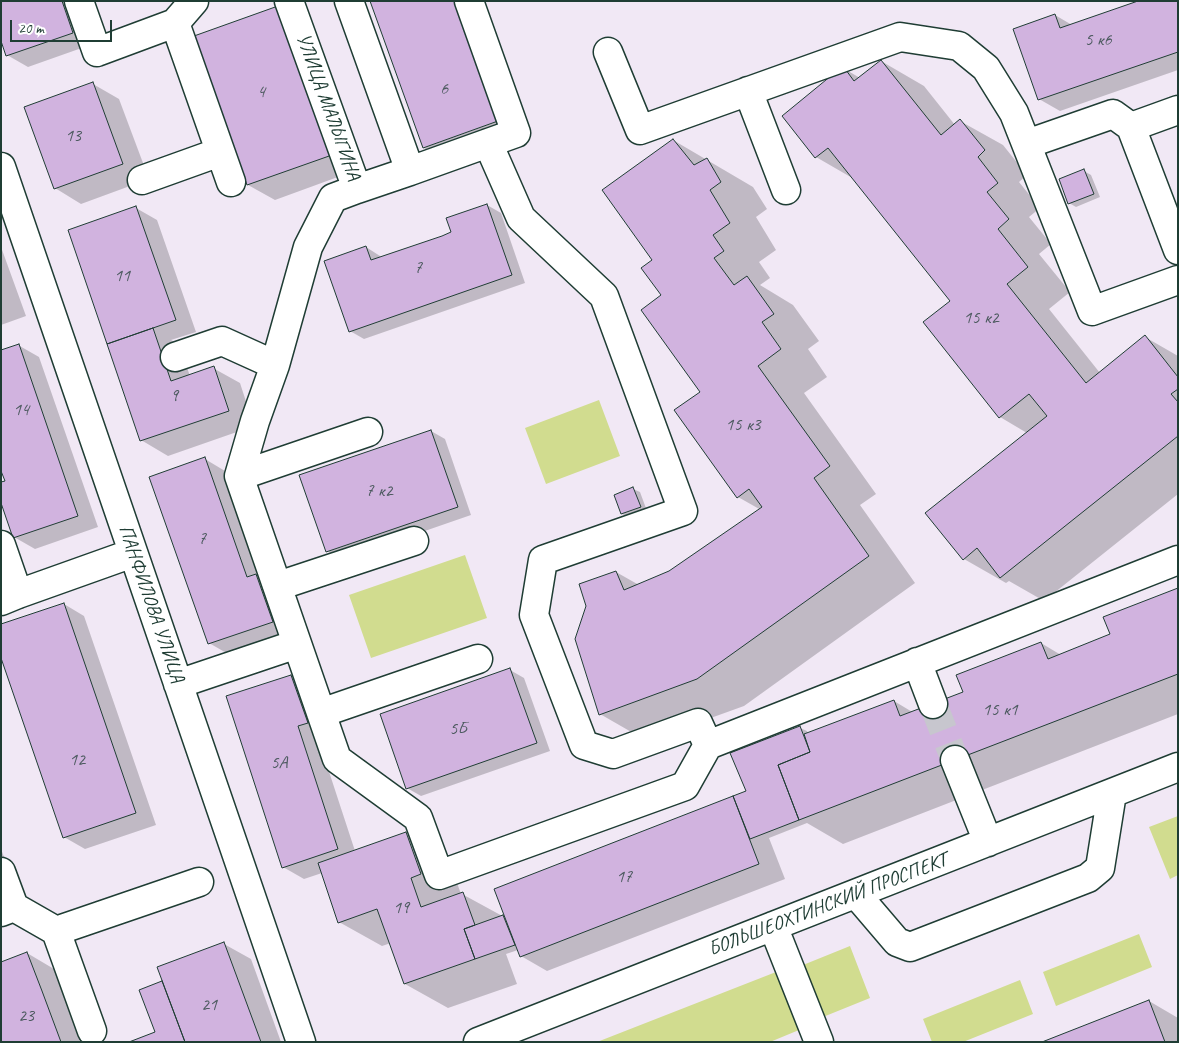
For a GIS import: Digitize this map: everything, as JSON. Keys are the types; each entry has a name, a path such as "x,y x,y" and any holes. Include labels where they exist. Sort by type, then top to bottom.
{"street":[{"path":"80,1 97,52 176,23 194,1"},
{"name":"УЛИЦА МАЛЫГИНА","path":"289,1 357,189 516,133 469,1"},
{"path":"349,1 410,171"},
{"path":"176,23 231,182"},
{"path":"608,52 640,130 900,37 959,46 986,68 1014,113 1092,311 1178,280"},
{"path":"748,91 786,190"},
{"path":"1131,127 1178,110"},
{"path":"1026,144 1113,114 1131,127 1178,250"},
{"path":"488,143 520,218 604,296 683,510 543,560 534,615 584,744 613,754 698,723 708,745"},
{"path":"142,180 220,152"},
{"name":"ПАНФИЛОВА УЛИЦА","path":"1,167 301,1042"},
{"path":"357,189 333,198 308,247 275,365 255,421 240,476 337,759 418,818 439,875 685,786 708,745 1178,560"},
{"path":"175,357 222,341 275,365"},
{"path":"240,476 368,432"},
{"path":"278,586 414,542"},
{"path":"1,544 10,597 133,553"},
{"path":"178,684 298,644"},
{"path":"321,713 478,659"},
{"path":"916,662 933,704"},
{"path":"955,760 988,842"},
{"name":"БОЛЬШЕОХТИНСКИЙ ПРОСПЕКТ","path":"478,1042 1178,768"},
{"path":"856,894 897,942 910,947 1088,878 1100,868 1112,793"},
{"path":"1,872 8,910 56,931 199,882"},
{"path":"773,926 819,1042"},
{"path":"56,931 92,1031"}],"green space":[{"path":"599,400 620,456 546,484 525,428"},
{"path":"465,555 487,618 371,658 349,595"},
{"path":"1178,816 1178,875 1170,879 1149,827"},
{"path":"1139,934 1152,967 1056,1006 1043,972"},
{"path":"850,946 870,998 823,1017 803,965"},
{"path":"776,972 799,1030 770,1042 597,1042"},
{"path":"1020,980 1033,1014 963,1042 932,1042 923,1019"}],"building":[{"path":"1,1 62,1 73,33 6,56 1,41"},
{"path":"370,1 455,1 498,121 423,148"},
{"path":"1138,1 1178,1 1178,52 1038,100 1013,29 1055,14 1060,28"},
{"path":"278,6 332,155 247,185 194,36"},
{"path":"881,60 941,135 960,119 985,150 978,157 998,183 987,192 1009,219 998,229 1028,267 1007,284 1086,383 1145,335 1178,377 1178,389 1171,394 1178,402 1178,436 1000,578 977,548 963,560 925,513 1047,416 1029,394 999,418 923,322 950,301 828,148 815,158 782,116 843,66 854,81"},
{"path":"93,82 123,164 54,189 24,107"},
{"path":"673,139 694,165 707,158 721,182 710,190 730,223 713,235 724,251 714,258 734,285 747,276 774,314 762,322 781,349 758,366 830,466 814,478 869,556 697,679 599,715 575,639 586,606 579,584 616,571 624,590 669,571 762,507 749,489 737,498 674,410 700,392 641,310 661,295 641,268 652,260 602,190"},
{"path":"1084,169 1094,194 1068,204 1059,179"},
{"path":"487,204 512,275 349,332 324,261 366,246 371,260 442,236 451,232 446,218"},
{"path":"136,206 176,320 107,344 68,230"},
{"path":"153,328 171,381 214,366 229,411 140,441 107,344"},
{"path":"19,344 78,516 13,538 1,503 1,482 5,481 1,471 1,350"},
{"path":"431,430 458,507 326,552 299,475"},
{"path":"205,457 247,577 256,574 273,622 208,644 149,477"},
{"path":"633,487 641,507 621,514 614,495"},
{"path":"1178,588 1178,674 799,820 778,765 810,752 804,734 894,700 900,716 963,692 956,675 1041,642 1048,659 1110,634 1103,617"},
{"path":"64,603 136,813 63,838 1,658 1,624"},
{"path":"510,668 537,743 406,789 380,714"},
{"path":"291,675 308,723 298,726 338,849 282,868 226,696"},
{"path":"800,726 810,752 778,765 799,820 750,839 733,796 746,791 730,753"},
{"path":"733,796 759,864 520,957 494,889"},
{"path":"406,832 421,874 411,878 421,907 463,892 475,925 464,929 475,959 404,984 377,909 338,923 318,863"},
{"path":"503,915 515,945 475,959 464,929"},
{"path":"224,942 261,1042 185,1042 157,967"},
{"path":"27,952 61,1042 1,1042 1,962"},
{"path":"162,981 185,1042 129,1042 155,1032 139,990"},
{"path":"1149,1000 1165,1042 1042,1042"}],"tunnel":[{"path":"933,704 955,760"}]}
